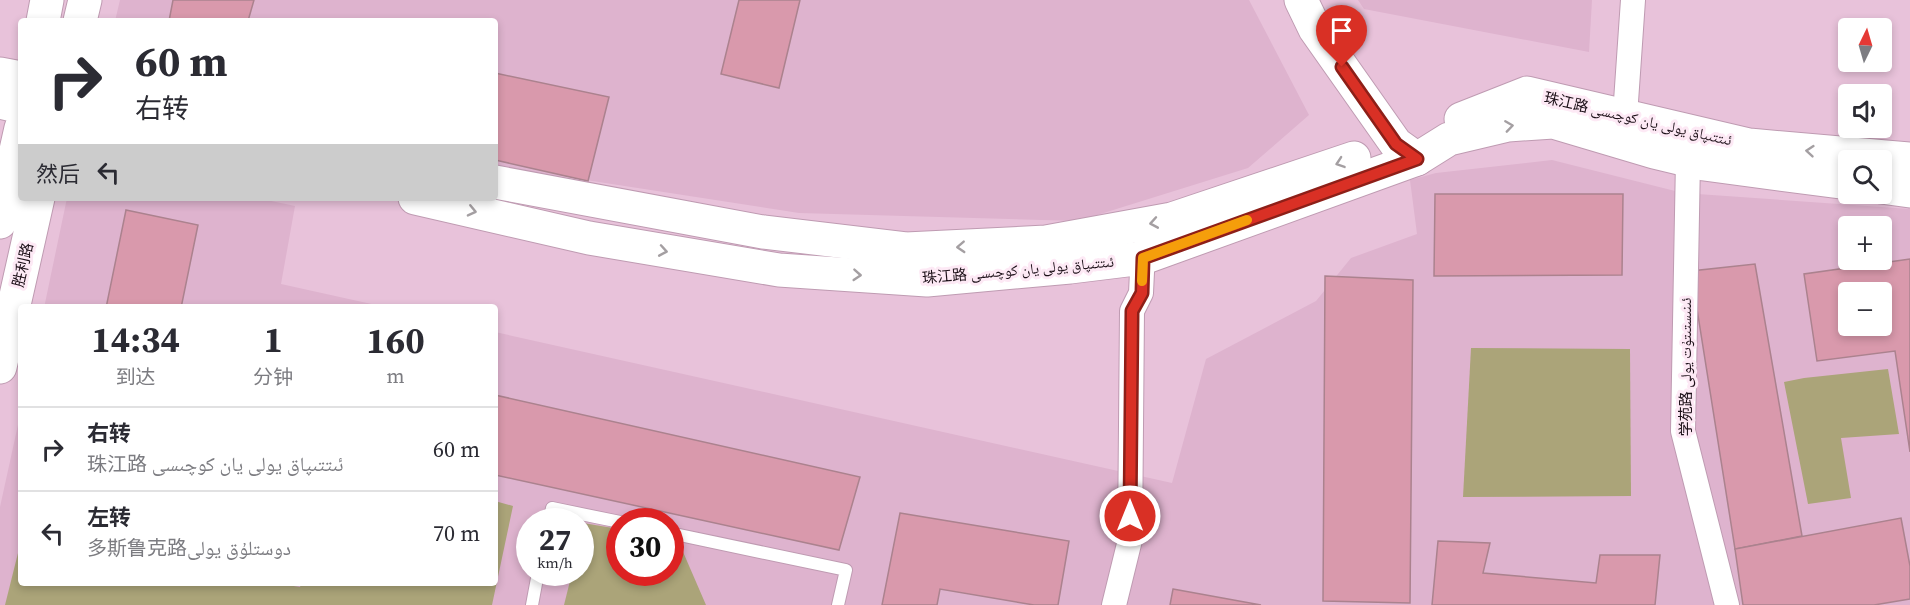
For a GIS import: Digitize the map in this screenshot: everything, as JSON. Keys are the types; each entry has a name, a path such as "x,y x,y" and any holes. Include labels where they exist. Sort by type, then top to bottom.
{"street":[{"path":"44,18 47,0"},
{"path":"81,18 86,0"},
{"path":"1301,0 1316,29 1406,151"},
{"path":"1625,116 1633,0"},
{"path":"0,74 18,77"},
{"name":"珠江路 ئىتتىپاق يولى يان كوچىسى","path":"429,201 590,238 779,270 927,280 1070,267 1143,254 1406,151 1527,93 1749,145 1910,159"},
{"path":"0,102 18,106"},
{"name":"珠江路 ئىتتىپاق يولى يان كوچىسى","path":"498,183 763,232 906,249 1046,243 1172,219 1406,151 1508,125 1553,122 1654,152 1704,164 1838,182"},
{"path":"0,222 18,141"},
{"name":"学苑路 ئىنىستىتۇت يولى","path":"1688,160 1683,431 1727,605"},
{"path":"1892,189 1910,191"},
{"name":"胜利路","path":"0,367 37,201"},
{"path":"1114,605 1130,540 1132,311 1142,293 1143,254"}],"lane":[{"path":"684,536 846,570 838,605"},
{"path":"532,605 536,586"}],"shaded area":[{"path":"120,0 1249,0 1309,115 1248,168 1078,221 799,213 498,166 498,18 116,18"},
{"path":"1358,0 1592,0 1589,52 1364,9"},
{"path":"1552,160 1683,193 1910,209 1910,605 0,605 0,507 18,425 18,586 498,586 498,333 1172,483 1206,359 1316,301 1351,258 1417,234 1410,180 1436,173"},
{"path":"66,201 271,201 295,206 281,284 371,304 45,304"},
{"path":"1471,348 1630,349 1631,496 1463,497"},
{"path":"1888,369 1899,434 1841,438 1851,498 1808,504 1784,382"},
{"path":"498,502 513,506 498,577"},
{"path":"594,525 606,527 606,586 684,586 684,554 706,605 564,605 569,586 594,586"},
{"path":"18,553 18,586 496,586 492,605 5,605"}],"building":[{"path":"173,0 254,0 249,18 170,18"},
{"path":"739,0 800,0 779,88 721,74"},
{"path":"498,74 609,97 588,181 498,161"},
{"path":"1435,194 1623,194 1622,275 1434,276"},
{"path":"126,210 198,225 182,304 107,304"},
{"path":"1910,259 1910,452 1895,351 1817,361 1804,274 1838,269 1892,270 1892,262"},
{"path":"1755,264 1802,536 1735,549 1691,271"},
{"path":"1325,276 1413,280 1410,603 1323,601"},
{"path":"498,396 860,477 839,550 684,516 684,508 646,508 498,476"},
{"path":"900,513 1069,541 1058,605 1034,605 940,589 937,605 882,605"},
{"path":"1901,518 1910,566 1910,599 1874,605 1743,605 1735,549"},
{"path":"1438,541 1490,543 1483,573 1596,583 1600,555 1660,555 1655,605 1432,605"},
{"path":"1173,589 1261,605 1170,605"}],"slow traffic":[{"path":"1142,281 1143,258 1247,220"}],"route":[{"path":"1130,516 1132,311 1142,293 1143,258 1417,159 1396,144 1342,67"}]}
